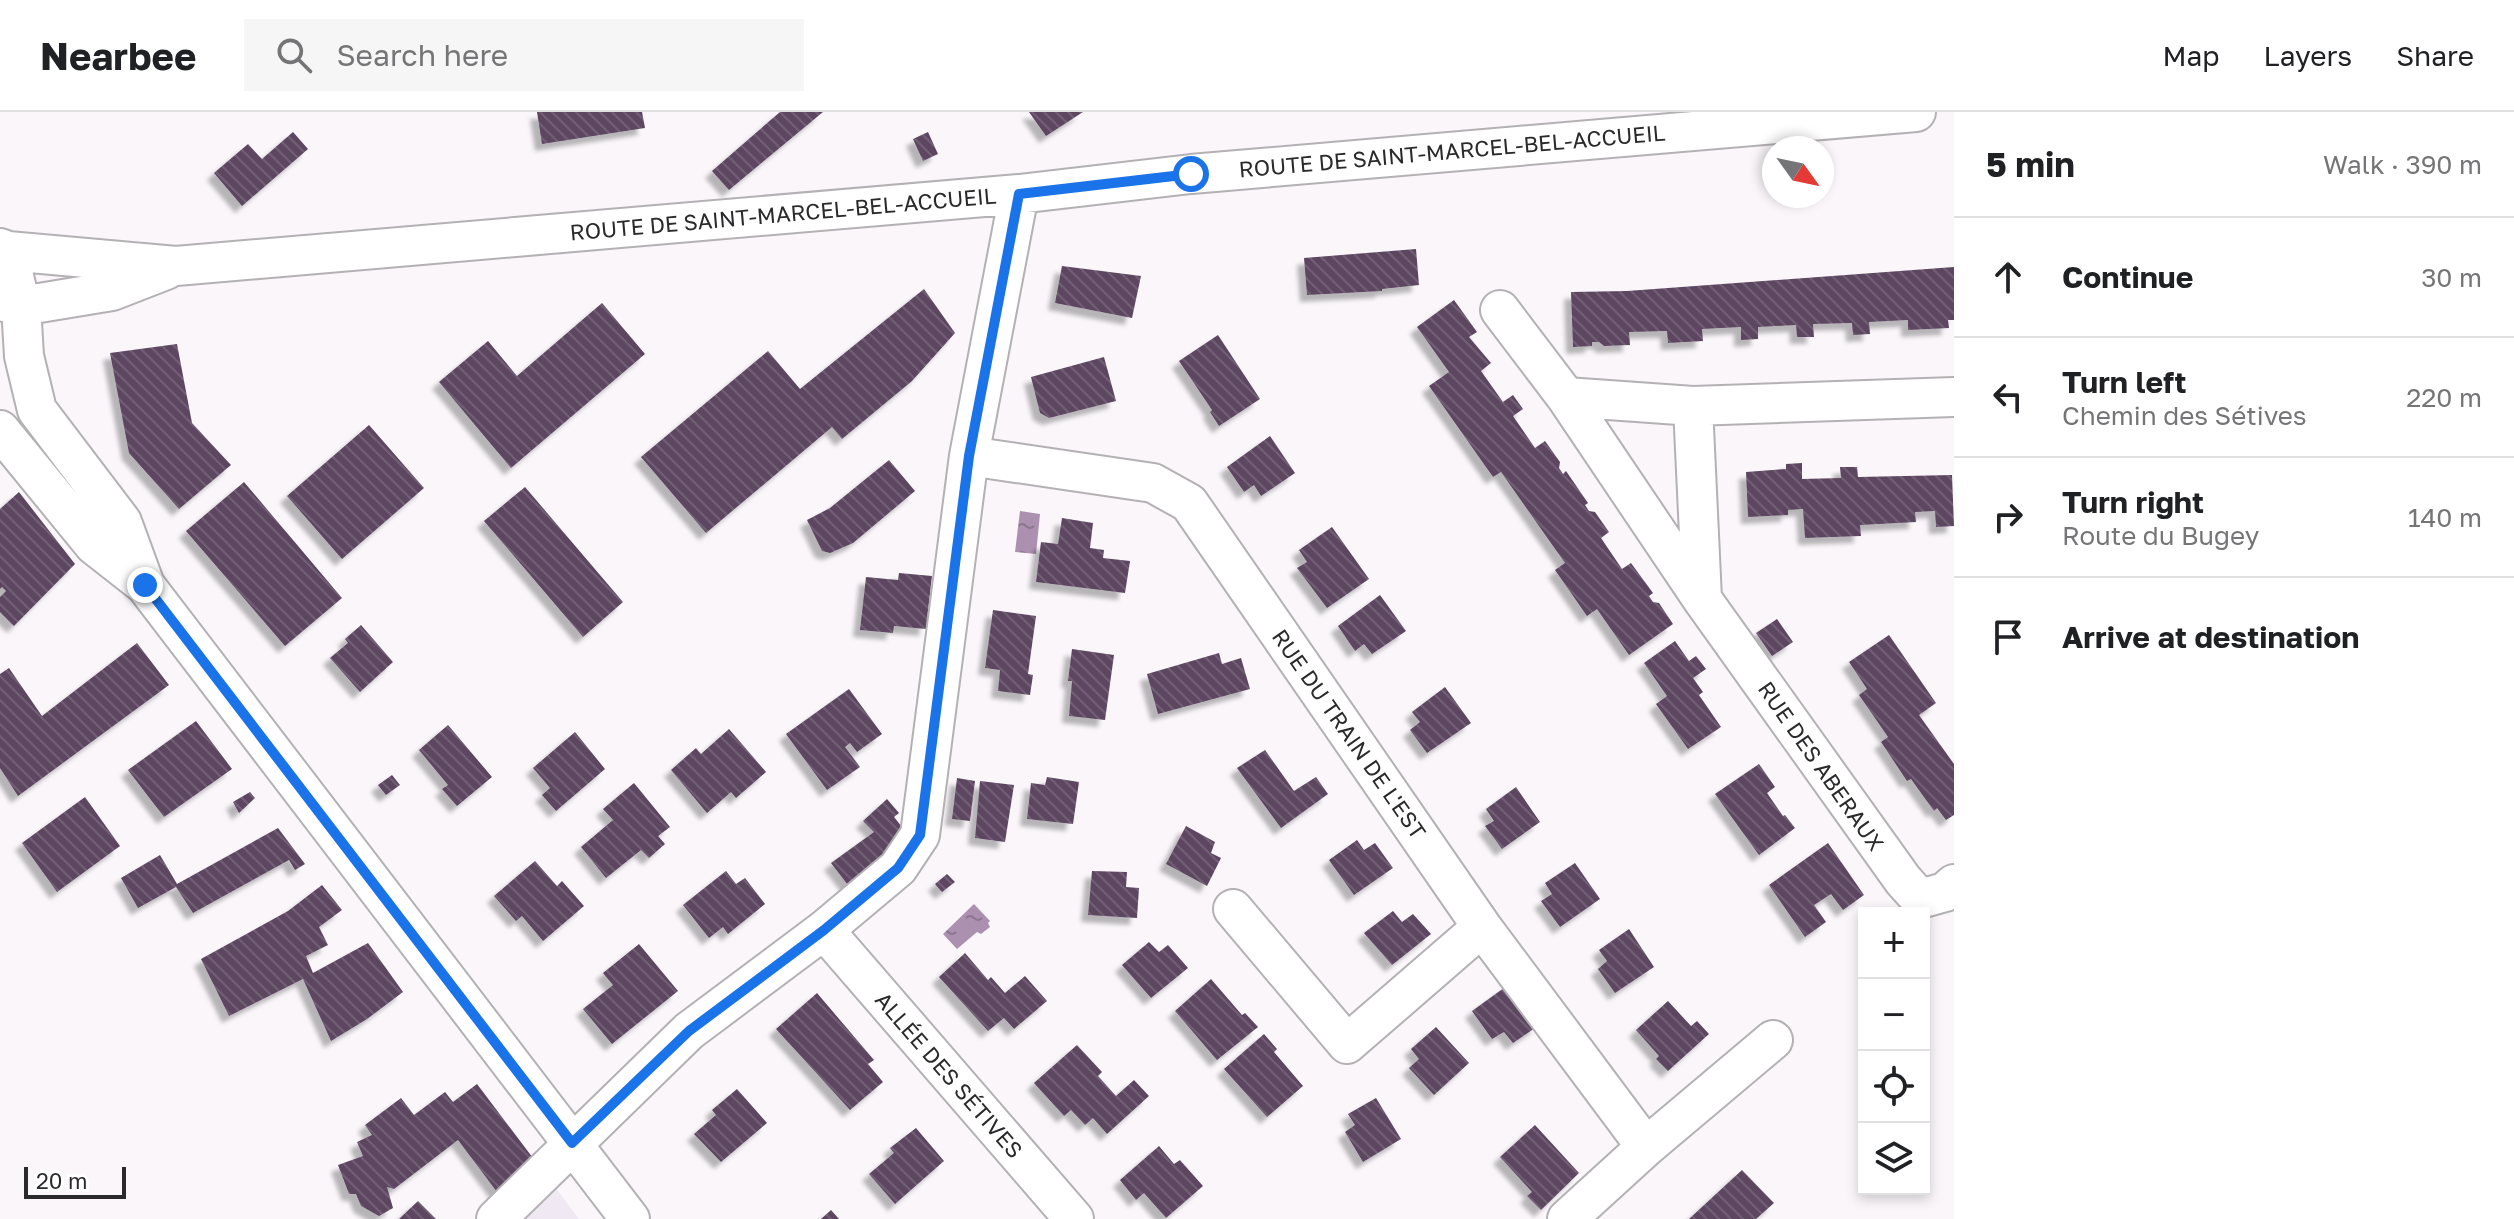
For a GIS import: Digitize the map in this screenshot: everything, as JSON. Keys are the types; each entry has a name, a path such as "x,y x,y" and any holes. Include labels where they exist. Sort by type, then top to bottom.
{"street":[{"name":"ROUTE DE SAINT-MARCEL-BEL-ACCUEIL","path":"3,254 176,266 1019,194 1206,172 1916,112"},
{"path":"496,1219 689,1031 824,930 898,868 920,835 969,456 1019,194"},
{"path":"3,254 10,304 37,410 122,522 145,585"},
{"name":"ROUTE DE SAINT-MARCEL-BEL-ACCUEIL","path":"10,304 112,291 176,266"},
{"name":"RUE DES ABERAUX","path":"1500,310 1566,397 1702,599 1903,880 1920,899 1945,892 1954,884"},
{"path":"1566,397 1693,406 1954,397"},
{"path":"1693,406 1702,599"},
{"path":"0,430 94,545 145,585 630,1219"},
{"name":"RUE DU TRAIN DE L'EST","path":"969,456 1153,483 1189,503 1482,927 1646,1147"},
{"path":"1233,909 1347,1044 1482,927"},
{"name":"ALLÉE DES SÉTIVES","path":"824,930 1074,1219"},
{"path":"1567,1219 1646,1147 1773,1040"}],"shaded area":[{"path":"551,1182 579,1219 513,1219"}],"water":[{"path":"1020,511 1040,514 1036,554 1015,552"},
{"path":"974,904 990,921 990,927 981,934 977,932 957,949 943,934"}],"building":[{"path":"537,112 642,112 645,128 542,144"},
{"path":"780,112 823,112 729,190 712,171"},
{"path":"1029,112 1083,112 1046,136"},
{"path":"293,132 308,149 242,206 214,173 248,144 262,159"},
{"path":"928,132 938,154 923,161 913,139"},
{"path":"1416,249 1419,285 1382,291 1307,295 1304,258"},
{"path":"1062,266 1141,276 1132,318 1055,303"},
{"path":"1954,267 1954,320 1948,320 1949,328 1908,330 1908,320 1869,322 1870,334 1853,335 1852,323 1813,324 1814,337 1797,337 1796,325 1758,327 1758,339 1741,340 1741,327 1702,329 1703,341 1668,343 1667,331 1629,332 1630,345 1604,346 1592,342 1592,346 1573,347 1571,292 1627,291"},
{"path":"924,289 955,333 912,381 842,439 832,427 706,533 641,457 768,351 800,389"},
{"path":"1454,300 1477,332 1469,337 1491,363 1481,371 1503,402 1513,395 1523,409 1513,416 1535,448 1545,441 1560,462 1559,468 1563,474 1566,471 1588,503 1585,505 1589,511 1595,512 1609,532 1601,538 1622,569 1631,563 1653,593 1649,596 1653,602 1659,603 1673,624 1629,655 1597,609 1587,616 1555,570 1565,563 1501,472 1493,477 1429,386 1449,372 1417,327"},
{"path":"602,303 645,354 511,468 439,382 488,341 517,376"},
{"path":"1218,335 1260,399 1219,426 1210,412 1212,410 1179,361"},
{"path":"177,344 192,423 231,465 179,509 129,453 110,353"},
{"path":"1104,357 1116,401 1049,418 1040,413 1031,377"},
{"path":"369,425 424,488 342,559 287,496"},
{"path":"1270,436 1295,473 1261,496 1254,485 1244,492 1227,467"},
{"path":"889,460 915,491 853,543 830,553 822,551 807,520 830,508"},
{"path":"1802,463 1802,479 1841,478 1840,467 1857,467 1858,477 1952,475 1954,526 1936,527 1935,511 1915,512 1916,522 1860,525 1861,536 1805,538 1803,509 1788,510 1788,515 1748,517 1746,472 1786,469 1786,464"},
{"path":"244,482 342,598 285,646 186,531"},
{"path":"525,487 623,602 583,637 484,521"},
{"path":"19,492 75,564 14,626 0,612 0,597 6,591 2,587 0,589 0,509"},
{"path":"1062,518 1093,523 1090,548 1104,550 1103,558 1130,561 1125,593 1036,582 1041,542 1058,544"},
{"path":"1332,527 1369,579 1327,608 1297,568 1307,562 1299,550"},
{"path":"899,573 932,576 926,629 894,626 893,633 860,630 866,577 898,580"},
{"path":"1380,595 1406,631 1372,654 1364,644 1355,651 1338,626"},
{"path":"993,610 1036,616 1028,674 1033,675 1030,695 998,691 1000,670 985,668"},
{"path":"1777,619 1793,642 1772,656 1756,633"},
{"path":"361,625 393,662 360,692 330,658 348,643 345,639"},
{"path":"1889,635 1936,703 1919,715 1954,764 1954,815 1946,820 1937,808 1934,811 1911,779 1907,781 1881,742 1888,737 1859,695 1867,689 1849,662"},
{"path":"1675,641 1689,661 1696,656 1706,669 1693,678 1703,692 1699,695 1721,727 1688,749 1656,704 1667,696 1644,663"},
{"path":"137,643 169,685 18,796 0,768 0,674 9,668 42,716"},
{"path":"1072,649 1114,655 1105,720 1069,716 1072,681 1068,681"},
{"path":"1219,653 1222,664 1241,658 1250,689 1158,714 1147,674"},
{"path":"1445,687 1471,723 1427,753 1410,730 1420,722 1412,712"},
{"path":"849,689 882,734 857,752 850,743 845,747 860,767 827,790 786,734"},
{"path":"196,721 232,769 164,817 128,770"},
{"path":"448,725 492,777 457,806 442,789 448,785 419,750"},
{"path":"729,729 766,772 736,798 731,792 707,813 671,770 696,748 701,754"},
{"path":"575,732 605,769 556,811 542,795 550,788 533,768"},
{"path":"1265,750 1294,791 1316,777 1328,794 1281,828 1237,768"},
{"path":"1759,764 1775,787 1767,793 1795,828 1759,855 1715,794"},
{"path":"392,775 400,785 386,795 378,785"},
{"path":"1047,777 1079,782 1073,824 1027,819 1031,783 1045,785"},
{"path":"957,778 975,781 970,821 952,819"},
{"path":"980,781 1014,785 1005,842 975,838"},
{"path":"634,783 670,827 658,836 665,844 649,858 641,850 606,878 581,847 613,820 603,809"},
{"path":"1516,787 1540,822 1502,849 1485,826 1494,821 1486,809"},
{"path":"250,792 255,798 239,813 233,802"},
{"path":"85,797 120,846 57,892 22,843"},
{"path":"887,799 899,813 894,817 902,827 892,849 851,889 831,863 874,832 863,821"},
{"path":"1186,826 1215,842 1211,853 1221,858 1207,886 1166,864"},
{"path":"278,828 305,864 295,870 289,860 193,913 176,887 138,908 121,878 160,855 177,884"},
{"path":"1357,840 1364,850 1375,843 1393,868 1354,895 1329,860"},
{"path":"1828,843 1864,895 1843,910 1831,894 1814,905 1826,922 1805,937 1769,885"},
{"path":"535,861 557,886 562,881 584,906 543,941 522,916 516,921 494,896"},
{"path":"1575,863 1600,899 1560,927 1541,901 1552,894 1545,883"},
{"path":"726,871 736,884 745,878 765,904 728,934 723,927 709,938 683,905"},
{"path":"1092,871 1127,872 1126,887 1139,888 1137,918 1088,915"},
{"path":"947,874 955,882 942,892 935,884"},
{"path":"322,885 342,910 319,927 328,945 306,956 313,973 368,943 403,992 331,1041 303,979 229,1016 201,959 288,911"},
{"path":"1393,911 1402,922 1413,914 1431,934 1392,965 1364,933"},
{"path":"1629,929 1654,967 1615,993 1598,969 1607,961 1599,950"},
{"path":"1149,942 1159,952 1168,945 1188,968 1151,998 1122,965"},
{"path":"639,944 678,991 612,1044 583,1009 613,985 603,973"},
{"path":"965,953 988,980 991,977 1005,993 1025,976 1047,1001 1014,1029 1004,1018 988,1031 939,977"},
{"path":"1211,979 1242,1015 1245,1013 1258,1027 1217,1060 1175,1011"},
{"path":"1508,985 1538,1026 1513,1043 1504,1032 1492,1039 1472,1011"},
{"path":"817,993 874,1060 868,1064 883,1082 850,1110 776,1029"},
{"path":"1668,1001 1691,1026 1697,1021 1709,1034 1668,1071 1636,1030"},
{"path":"1436,1027 1469,1063 1434,1095 1409,1068 1419,1059 1411,1049"},
{"path":"1264,1034 1277,1049 1274,1052 1303,1086 1267,1117 1224,1069"},
{"path":"1077,1045 1102,1072 1098,1076 1116,1096 1134,1080 1149,1096 1107,1134 1093,1118 1085,1125 1071,1110 1064,1116 1034,1083"},
{"path":"477,1084 536,1162 500,1196 458,1140 394,1189 387,1187 393,1208 379,1216 361,1206 356,1194 349,1194 338,1165 363,1156 357,1142 372,1135 365,1125 401,1098 414,1115 445,1092 453,1102"},
{"path":"737,1089 767,1123 721,1162 694,1134 716,1115 712,1110"},
{"path":"1376,1098 1401,1139 1363,1162 1345,1132 1355,1125 1348,1114"},
{"path":"1535,1125 1579,1173 1541,1210 1527,1196 1532,1192 1500,1157"},
{"path":"916,1128 944,1161 895,1204 869,1174 894,1153 890,1148"},
{"path":"1159,1146 1174,1164 1180,1160 1203,1186 1166,1218 1144,1193 1136,1200 1120,1180"},
{"path":"1742,1170 1774,1203 1756,1219 1689,1219"},
{"path":"418,1201 436,1219 399,1219"},
{"path":"831,1210 839,1219 821,1219"}],"route":[{"path":"145,585 572,1143 689,1031 824,930 898,868 920,835 969,456 1019,194 1191,174"}]}
